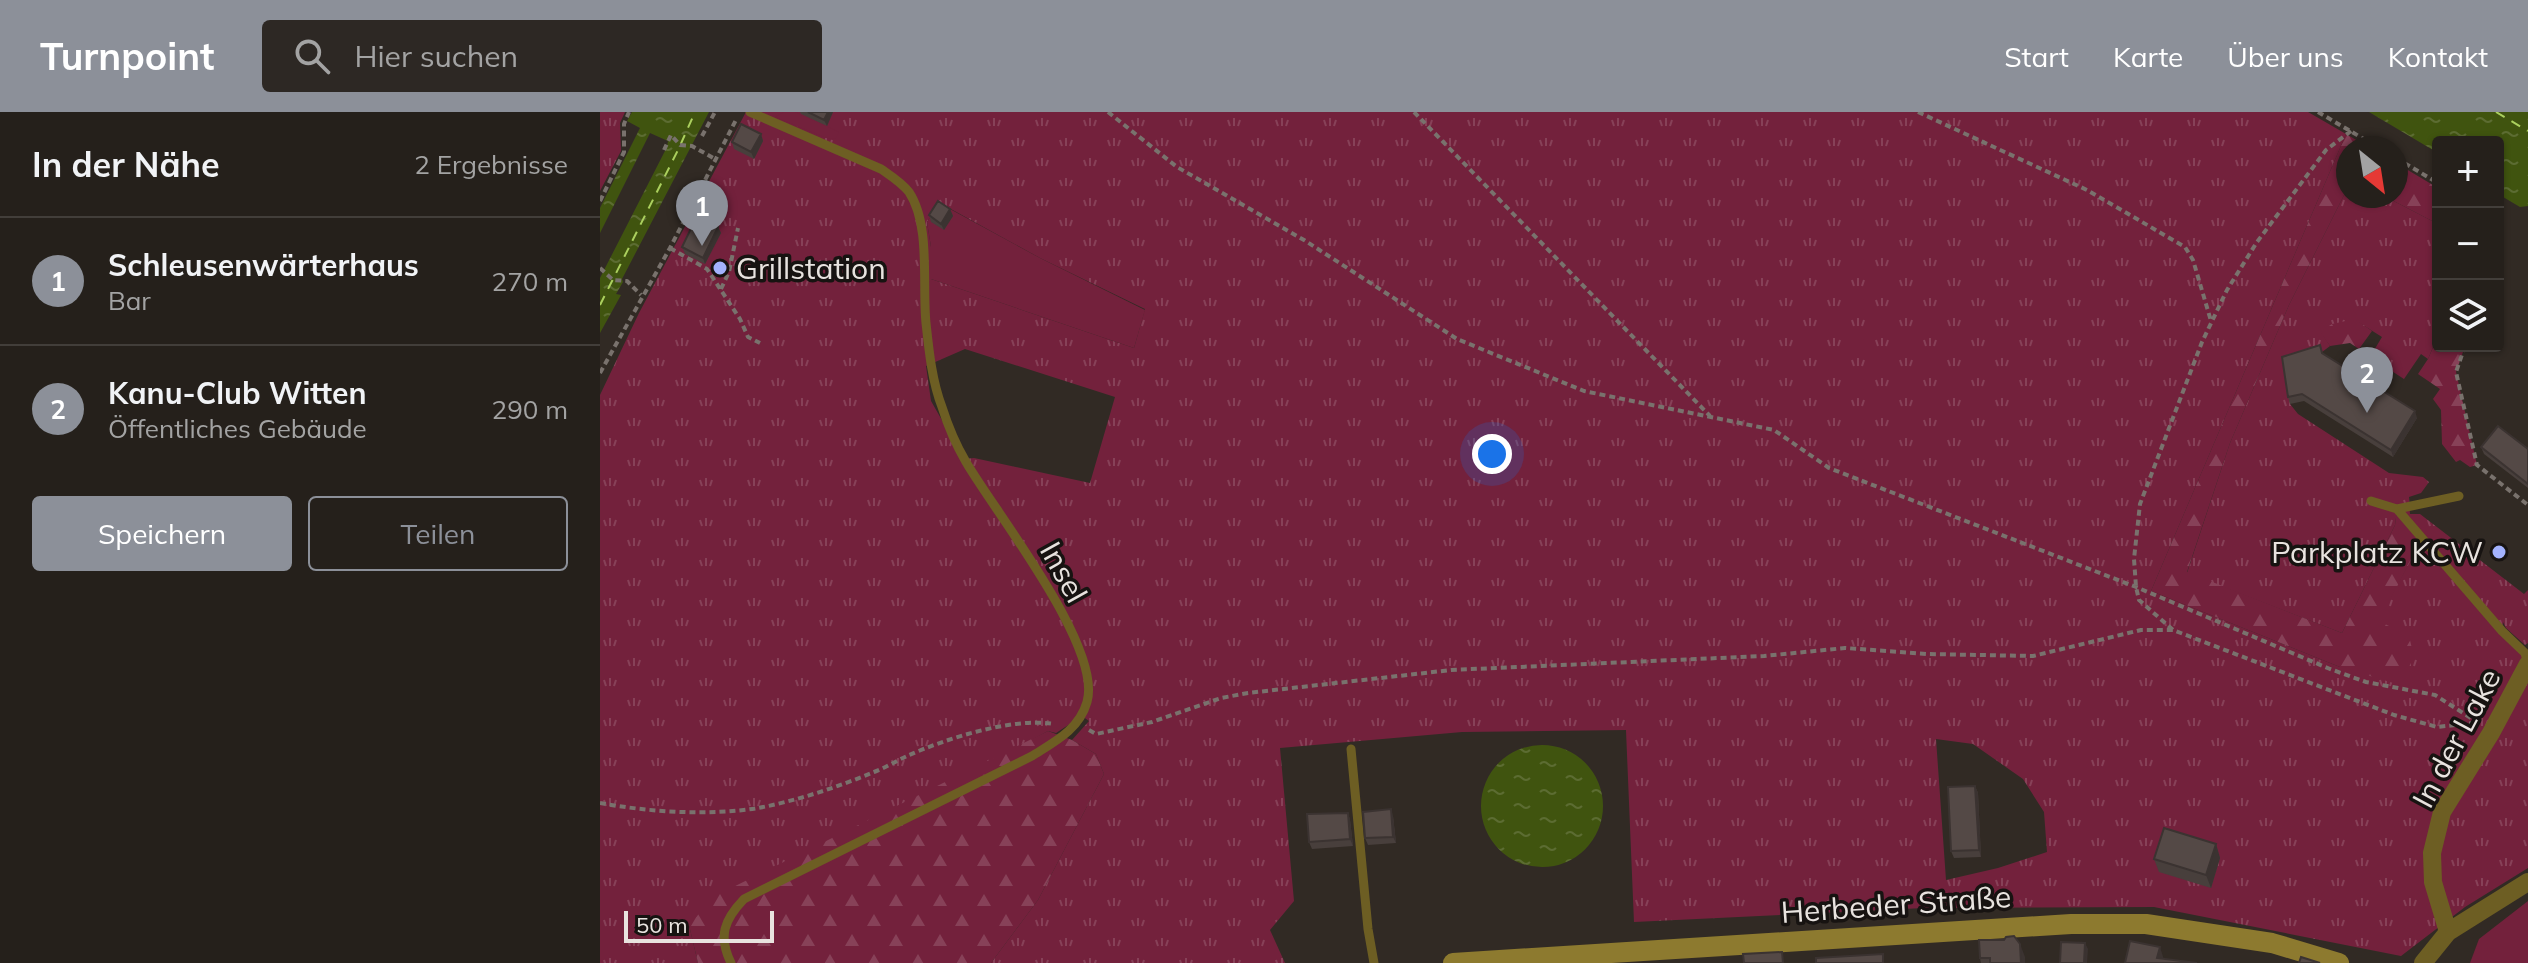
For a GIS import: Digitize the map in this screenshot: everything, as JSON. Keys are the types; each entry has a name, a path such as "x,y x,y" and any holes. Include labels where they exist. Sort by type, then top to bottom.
{"main road":[{"name":"Herbeder Straße","path":"1453,963 2071,924 2146,924 2272,943 2339,963"}],"street":[{"name":"In der Lake","path":"2448,932 2433,882 2432,853 2442,812 2491,733 2528,664"},
{"path":"2423,963 2448,932 2528,882"}],"lane":[{"name":"Insel","path":"750,112 881,169 899,181 910,194 921,228 926,323 940,402 964,459 1029,557 1081,657 1088,675 1088,699 1082,716 1072,729"},
{"path":"2371,501 2397,509 2459,496"},
{"path":"2397,509 2502,631 2525,653 2528,664"},
{"path":"731,963 724,950 722,934 726,921 744,899 1032,756 1072,729"},
{"path":"1351,749 1374,963"}],"path":[{"path":"600,201 624,152 624,124 629,112"},
{"path":"702,136 715,112"},
{"path":"600,373 670,248 739,112"},
{"path":"1096,734 1152,722 1221,698 1248,693 1451,670 1764,656 1845,648 1926,654 2033,656 2141,630 2173,630 2437,727 2477,722 2435,695 2366,682 2330,669 2136,587 1829,468 1774,430 1584,391 1457,339 1304,240 1177,167 1108,112"},
{"path":"1414,112 1712,418"},
{"path":"1918,112 2087,190 2185,247 2193,260 2211,323"},
{"path":"2318,112 2359,136"},
{"path":"2173,630 2139,600 2134,559 2140,504 2227,290 2266,229 2326,150 2351,131"},
{"path":"664,150 671,135 680,145 692,146 715,159"},
{"path":"2408,165 2432,179"},
{"path":"721,289 729,272 738,228"},
{"path":"670,248 707,269 748,337 760,343"},
{"path":"600,268 613,280 627,281 641,295"},
{"path":"2463,352 2456,372 2477,465 2528,505"},
{"path":"600,803 705,811 754,808 794,799 875,772 908,755 988,730 1051,723 1072,729"}],"green space":[{"path":"600,112 625,112 620,123 621,151 600,191"},
{"path":"746,112 2308,112 2346,134 2336,136 2336,157 2151,591 2340,667 2378,621 2422,539 2397,510 2395,525 2342,633 2187,573 2230,443 2289,305 2338,208 2407,208 2432,221 2432,349 2428,359 2421,354 2404,379 2370,357 2382,337 2355,320 2321,332 2330,346 2322,352 2285,364 2290,404 2298,414 2389,473 2423,477 2429,482 2421,493 2409,497 2410,514 2420,514 2524,594 2528,590 2528,643 2525,645 2503,622 2502,630 2525,653 2528,665 2528,868 2465,907 2401,956 2154,907 1924,908 1634,922 1626,730 1462,732 1280,748 1294,901 1270,930 1285,963 991,963 1038,900 1104,774 1096,754 1072,740 1089,721 1082,716 1056,733 1048,731 689,925 698,963 600,963 600,395 639,313","holes":["940,203 1040,258 1145,309 1134,348 931,279 927,222","965,349 1115,397 1090,483 974,458 964,459 931,401 926,366","1936,739 1973,744 2023,779 2044,812 2047,852 1946,880"]},
{"path":"784,112 795,112 839,132 836,138 829,139 775,117"},
{"path":"2336,157 2338,208 2289,305 2230,443 2187,572 2342,633 2395,525 2397,509 2422,539 2379,621 2409,636 2414,657 2400,685 2340,667 2151,591"},
{"path":"2408,170 2432,184 2432,221 2407,208"},
{"path":"939,203 1145,310 1134,348 931,279 927,222"},
{"path":"2355,319 2372,331 2359,349 2350,343 2330,346 2320,332 2332,324"},
{"path":"2432,350 2463,352 2456,372 2477,465 2470,467 2460,460 2456,462 2442,444 2441,410 2433,399 2440,389 2418,374"},
{"path":"1048,731 1096,754 1104,774 1038,900 991,963 698,963 689,925 715,896"},
{"path":"2528,901 2528,963 2470,963 2479,939"}],"water":[{"path":"632,112 709,112 622,279 616,294 621,295 600,333 600,278 668,141 650,133 600,233 600,208 640,128 627,121"},
{"path":"2369,112 2528,112 2528,206 2520,207 2504,198 2504,136 2432,136 2432,149"},
{"path":"1542,745 1565,750 1585,763 1598,783 1603,806 1598,829 1585,849 1565,862 1542,867 1519,862 1499,849 1486,829 1481,806 1486,783 1499,763 1519,750"}],"building":[{"path":"808,112 828,112 824,120"},
{"path":"741,124 761,134 751,152 732,142"},
{"path":"938,201 950,209 941,224 929,215"},
{"path":"697,216 718,227 703,258 682,247"},
{"path":"2320,345 2322,353 2415,411 2391,450 2302,394 2288,397 2282,357"},
{"path":"2498,426 2528,449 2528,484 2481,447"},
{"path":"1975,786 1979,850 1951,851 1948,787"},
{"path":"1391,809 1393,837 1365,838 1363,812"},
{"path":"1348,813 1350,839 1309,842 1307,814"},
{"path":"2164,828 2216,844 2206,875 2154,859"},
{"path":"2014,936 2020,944 2021,963 1990,963 1990,958 1980,958 1979,940 2004,940"},
{"path":"2130,941 2160,947 2157,958 2197,963 2125,963"},
{"path":"2061,942 2085,943 2084,963 2060,963"},
{"path":"1782,952 1783,963 1744,963 1743,954"},
{"path":"1883,954 1883,963 1816,963 1816,958"},
{"path":"2301,957 2320,963 2299,963"}],"ferry route":[{"path":"600,305 695,112"},
{"path":"2496,112 2528,131"}],"place":[{"name":"Schleusenwärterhaus","path":"702,246"},
{"name":"Grillstation","path":"720,268"},
{"name":"Kanu-Club Witten","path":"2367,413"},
{"name":"Parkplatz KCW","path":"2499,552"}]}
